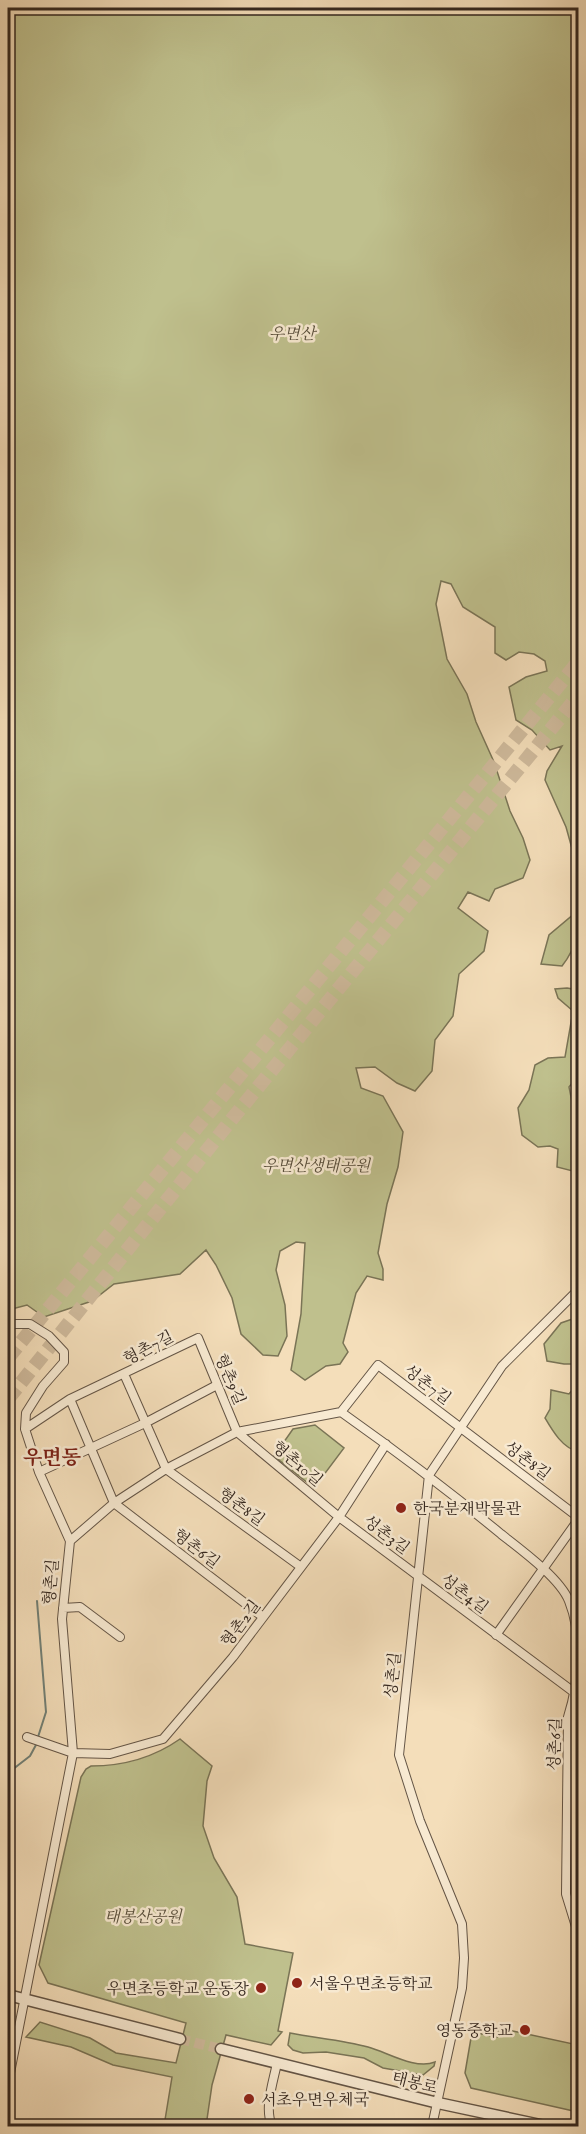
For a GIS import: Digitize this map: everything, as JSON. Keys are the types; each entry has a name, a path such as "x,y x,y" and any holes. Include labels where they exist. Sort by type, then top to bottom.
{"street":[{"name":"성촌길","path":"432,2127 462,1988 464,1958 462,1924 420,1821 399,1755 429,1475 502,1366 578,1290"},
{"path":"8,1329 12,1324 30,1323 49,1336 64,1352 64,1362 43,1386 26,1413 25,1429 39,1472 70,1541"},
{"name":"형촌7길","path":"166,1469 124,1374 198,1338"},
{"name":"형촌9길","path":"198,1338 237,1432"},
{"name":"성촌7길","path":"341,1412 378,1365 460,1427"},
{"path":"25,1429 70,1399 124,1374"},
{"path":"39,1472 145,1423 218,1384"},
{"path":"70,1399 114,1503"},
{"path":"341,1412 429,1475"},
{"name":"형촌길","path":"8,2083 72,1753 62,1619 70,1541 114,1503 166,1469 237,1432 341,1412"},
{"name":"성촌8길","path":"460,1427 579,1519 544,1569"},
{"name":"형촌10길","path":"237,1432 339,1517"},
{"name":"형촌2길","path":"27,1737 72,1753 110,1754 163,1739 234,1657 339,1517 386,1444"},
{"name":"형촌8길","path":"166,1469 301,1567"},
{"name":"성촌6길","path":"429,1475 544,1569 568,1599 577,1632 575,1693 568,1717 566,1894 579,1933"},
{"name":"형촌6길","path":"114,1503 263,1617"},
{"name":"성촌3길","path":"339,1517 417,1576"},
{"name":"성촌4길","path":"496,1635 544,1569"},
{"name":"성촌4길","path":"417,1576 575,1693"},
{"path":"63,1608 80,1607 120,1637"},
{"path":"8,1995 180,2039"},
{"name":"태봉로","path":"221,2049 545,2127"},
{"path":"272,2127 269,2108 277,2063"}],"green space":[{"name":"우면산","path":"8,8 578,8 578,853 573,852 566,827 545,780 547,771 562,746 550,750 532,730 516,720 509,687 526,677 547,671 545,661 534,654 519,652 506,660 495,653 495,627 463,607 451,584 441,581 436,604 447,659 467,694 530,860 523,878 495,889 489,901 468,892 458,908 488,931 484,951 459,974 453,1016 435,1040 432,1071 415,1091 397,1083 375,1067 356,1068 361,1088 383,1096 403,1132 398,1167 387,1204 378,1253 383,1269 383,1280 367,1276 356,1293 343,1343 348,1352 340,1364 326,1366 305,1380 291,1370 301,1314 305,1243 296,1242 280,1251 276,1270 285,1305 287,1336 278,1356 263,1355 241,1334 232,1298 206,1250 180,1274 114,1284 92,1301 44,1317 27,1305 8,1310"},
{"path":"578,903 576,936 567,959 562,966 541,964 549,935 575,913"},
{"path":"555,989 578,990 578,1076 569,1087 573,1107 578,1102 578,1176 577,1172 557,1167 558,1149 550,1146 538,1147 522,1135 518,1108 529,1090 535,1065 548,1058 565,1057 573,1011 558,998"},
{"path":"578,1317 578,1364 547,1361 544,1344 561,1323"},
{"path":"578,1383 578,1451 563,1443 545,1418 550,1409 551,1390 569,1394"},
{"path":"315,1425 344,1448 314,1488 274,1456 293,1429"},
{"name":"태봉산공원","path":"180,1739 212,1766 207,1781 203,1826 214,1858 237,1897 245,1944 293,1953 278,2031 282,2032 271,2045 226,2035 212,2085 206,2126 164,2126 172,2077 113,2065 71,2047 26,2037 40,2022 90,2038 116,2053 176,2063 186,2023 48,1983 39,1965 81,1777 91,1766 138,1760"},
{"path":"499,2028 578,2045 578,2112 471,2088 465,2073 472,2032 497,2037"},
{"path":"290,2033 376,2049 419,2064 435,2062 434,2066 423,2075 383,2068 364,2058 326,2052 303,2053 293,2050 288,2045"}],"waterway":[{"path":"37,1601 46,1712 38,1737"},
{"path":"8,1773 30,1756 37,1743"}],"tunnel":[{"path":"8,1358 578,662"},
{"path":"8,1399 232,1119 578,696"},
{"path":"180,2039 221,2049"}],"place":[{"name":"한국분재박물관","path":"401,1508"},
{"name":"서울우면초등학교","path":"297,1983"},
{"name":"우면초등학교 운동장","path":"261,1988"},
{"name":"영동중학교","path":"525,2030"},
{"name":"서초우면우체국","path":"249,2099"}],"district":[{"name":"우면동","path":"52,1457"}],"park label":[{"name":"우면산생태공원","path":"316,1165"}]}
